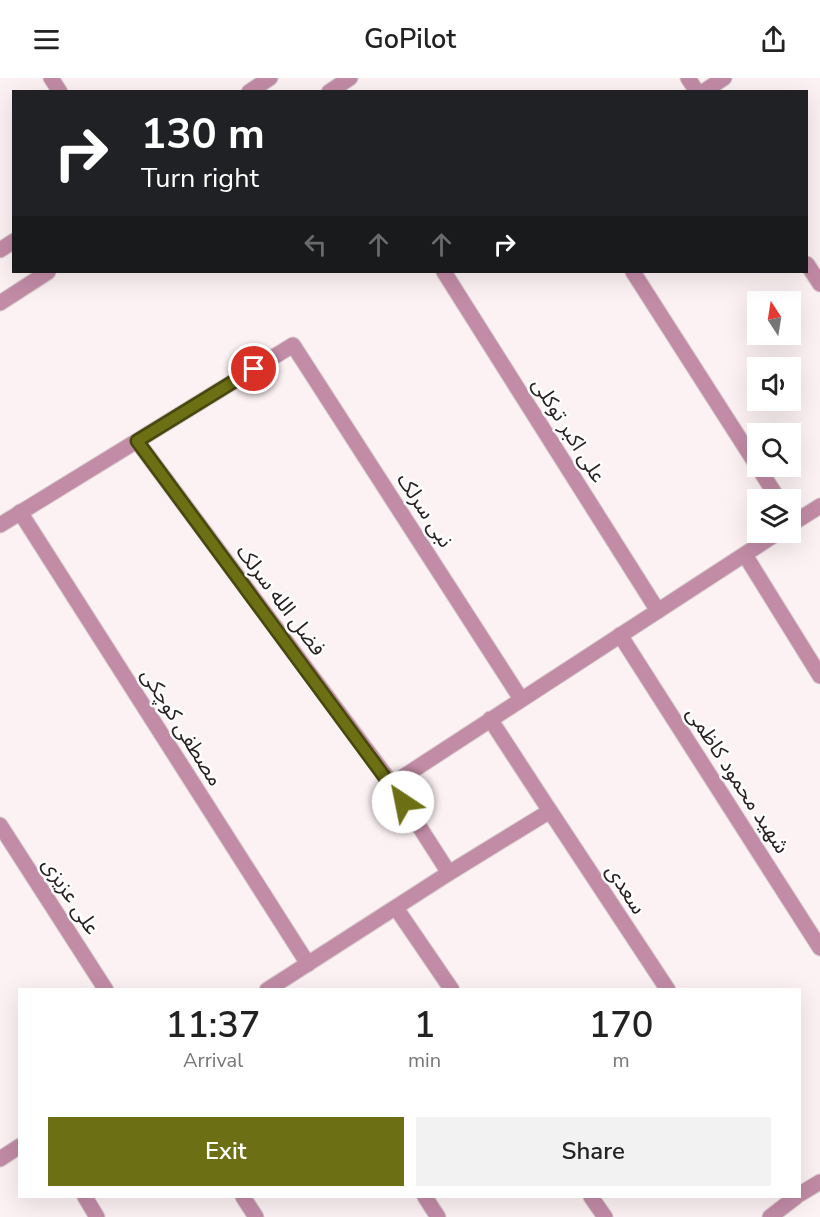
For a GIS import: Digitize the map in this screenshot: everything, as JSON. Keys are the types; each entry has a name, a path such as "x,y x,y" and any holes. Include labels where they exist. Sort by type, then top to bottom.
{"street":[{"path":"252,90 270,78"},
{"path":"332,90 350,78"},
{"path":"706,90 724,78"},
{"path":"808,266 820,284"},
{"path":"0,303 46,273"},
{"name":"علی اکبر توکلی","path":"445,273 658,611"},
{"path":"634,273 771,489"},
{"name":"نبی سرلک","path":"137,441 293,345 521,699"},
{"path":"0,525 137,441"},
{"name":"فضل الله سرلک","path":"137,441 392,784 449,873"},
{"path":"801,517 820,506"},
{"name":"مصطفی کوچکی","path":"20,512 308,964"},
{"path":"392,784 763,543"},
{"path":"745,555 820,676"},
{"name":"شهید محمود کاظمی","path":"620,635 820,948"},
{"name":"سعدی","path":"490,719 667,988"},
{"path":"274,988 289,984 308,964 550,811"},
{"name":"علی عزیزی","path":"0,825 105,988"},
{"path":"396,908 451,988"},
{"path":"0,1159 18,1147"},
{"path":"801,1192 820,1182"},
{"path":"86,1198 97,1217"},
{"path":"244,1198 256,1217"},
{"path":"426,1198 437,1217"},
{"path":"592,1198 605,1217"},
{"path":"770,1217 793,1198"}],"route":[{"path":"254,369 137,441 392,784 403,802"}]}
